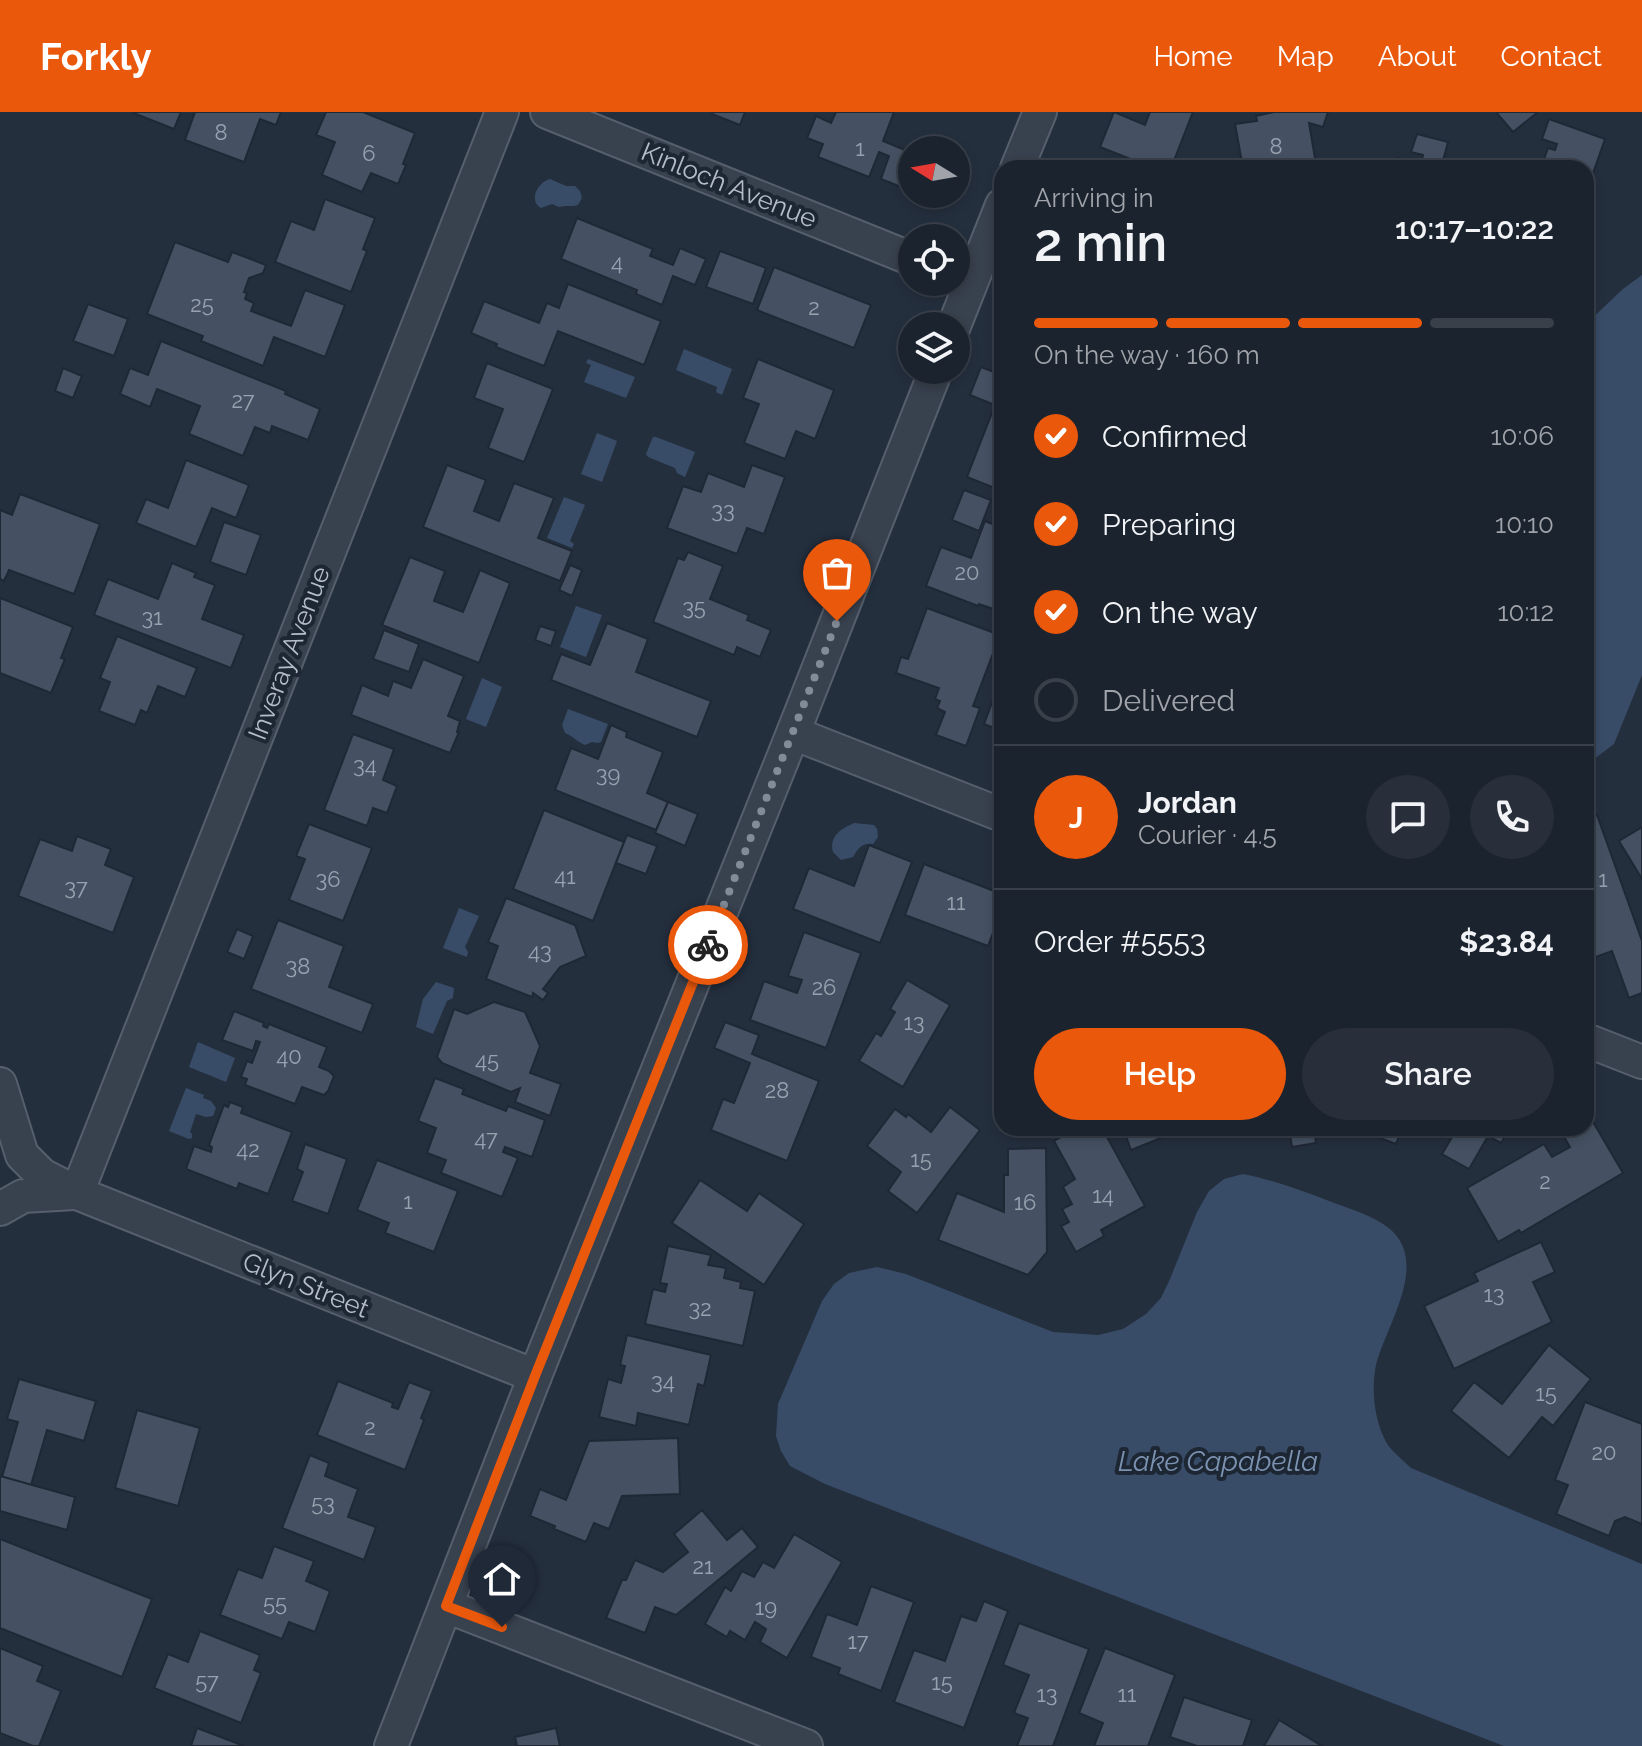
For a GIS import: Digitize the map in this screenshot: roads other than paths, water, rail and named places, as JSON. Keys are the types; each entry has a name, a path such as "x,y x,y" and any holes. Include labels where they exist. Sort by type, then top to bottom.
{"street":[{"name":"Inveray Avenue","path":"77,1193 502,112"},
{"name":"Kinloch Avenue","path":"547,112 898,253"},
{"path":"1020,160 1040,112"},
{"path":"970,266 994,220"},
{"path":"391,1746 930,384"},
{"path":"793,733 994,812"},
{"path":"1594,1043 1642,1062"},
{"name":"Glyn Street","path":"0,1084 22,1155 42,1175 77,1193 535,1376"},
{"name":"Glyn Street","path":"0,1209 23,1196 77,1193"},
{"path":"446,1606 806,1746"}],"water":[{"path":"550,179 566,186 575,186 582,198 578,205 559,207 552,204 541,208 537,205 536,192"},
{"path":"1642,275 1642,675 1614,744 1594,759 1594,316"},
{"path":"684,349 732,369 722,395 716,392 717,387 676,370"},
{"path":"588,359 635,377 626,398 584,382 591,365 586,363"},
{"path":"597,433 617,441 602,482 581,474"},
{"path":"653,437 695,452 685,477 675,468 648,457 646,454"},
{"path":"564,497 585,505 570,541 574,544 572,548 547,538"},
{"path":"576,606 602,615 586,657 560,647"},
{"path":"482,678 502,687 486,727 466,719"},
{"path":"568,709 608,724 601,742 585,745 565,733 562,725"},
{"path":"854,823 874,825 878,837 873,844 861,847 853,857 841,860 833,852 834,837"},
{"path":"459,908 479,916 465,947 467,957 443,948"},
{"path":"436,982 454,988 453,998 447,1001 433,1034 416,1027 423,999"},
{"path":"198,1042 235,1058 226,1082 189,1067"},
{"path":"186,1088 204,1095 203,1098 211,1101 216,1108 213,1116 196,1114 190,1132 192,1138 189,1139 169,1131"},
{"name":"Lake Capabella","path":"1243,1174 1368,1216 1390,1229 1401,1243 1406,1259 1406,1277 1376,1365 1374,1384 1379,1424 1386,1442 1398,1456 1411,1468 1642,1564 1642,1746 1504,1746 825,1484 790,1466 776,1436 778,1404 822,1301 834,1284 849,1273 877,1267 906,1274 1053,1332 1098,1335 1123,1329 1146,1314 1161,1298 1209,1191 1224,1179"}]}
